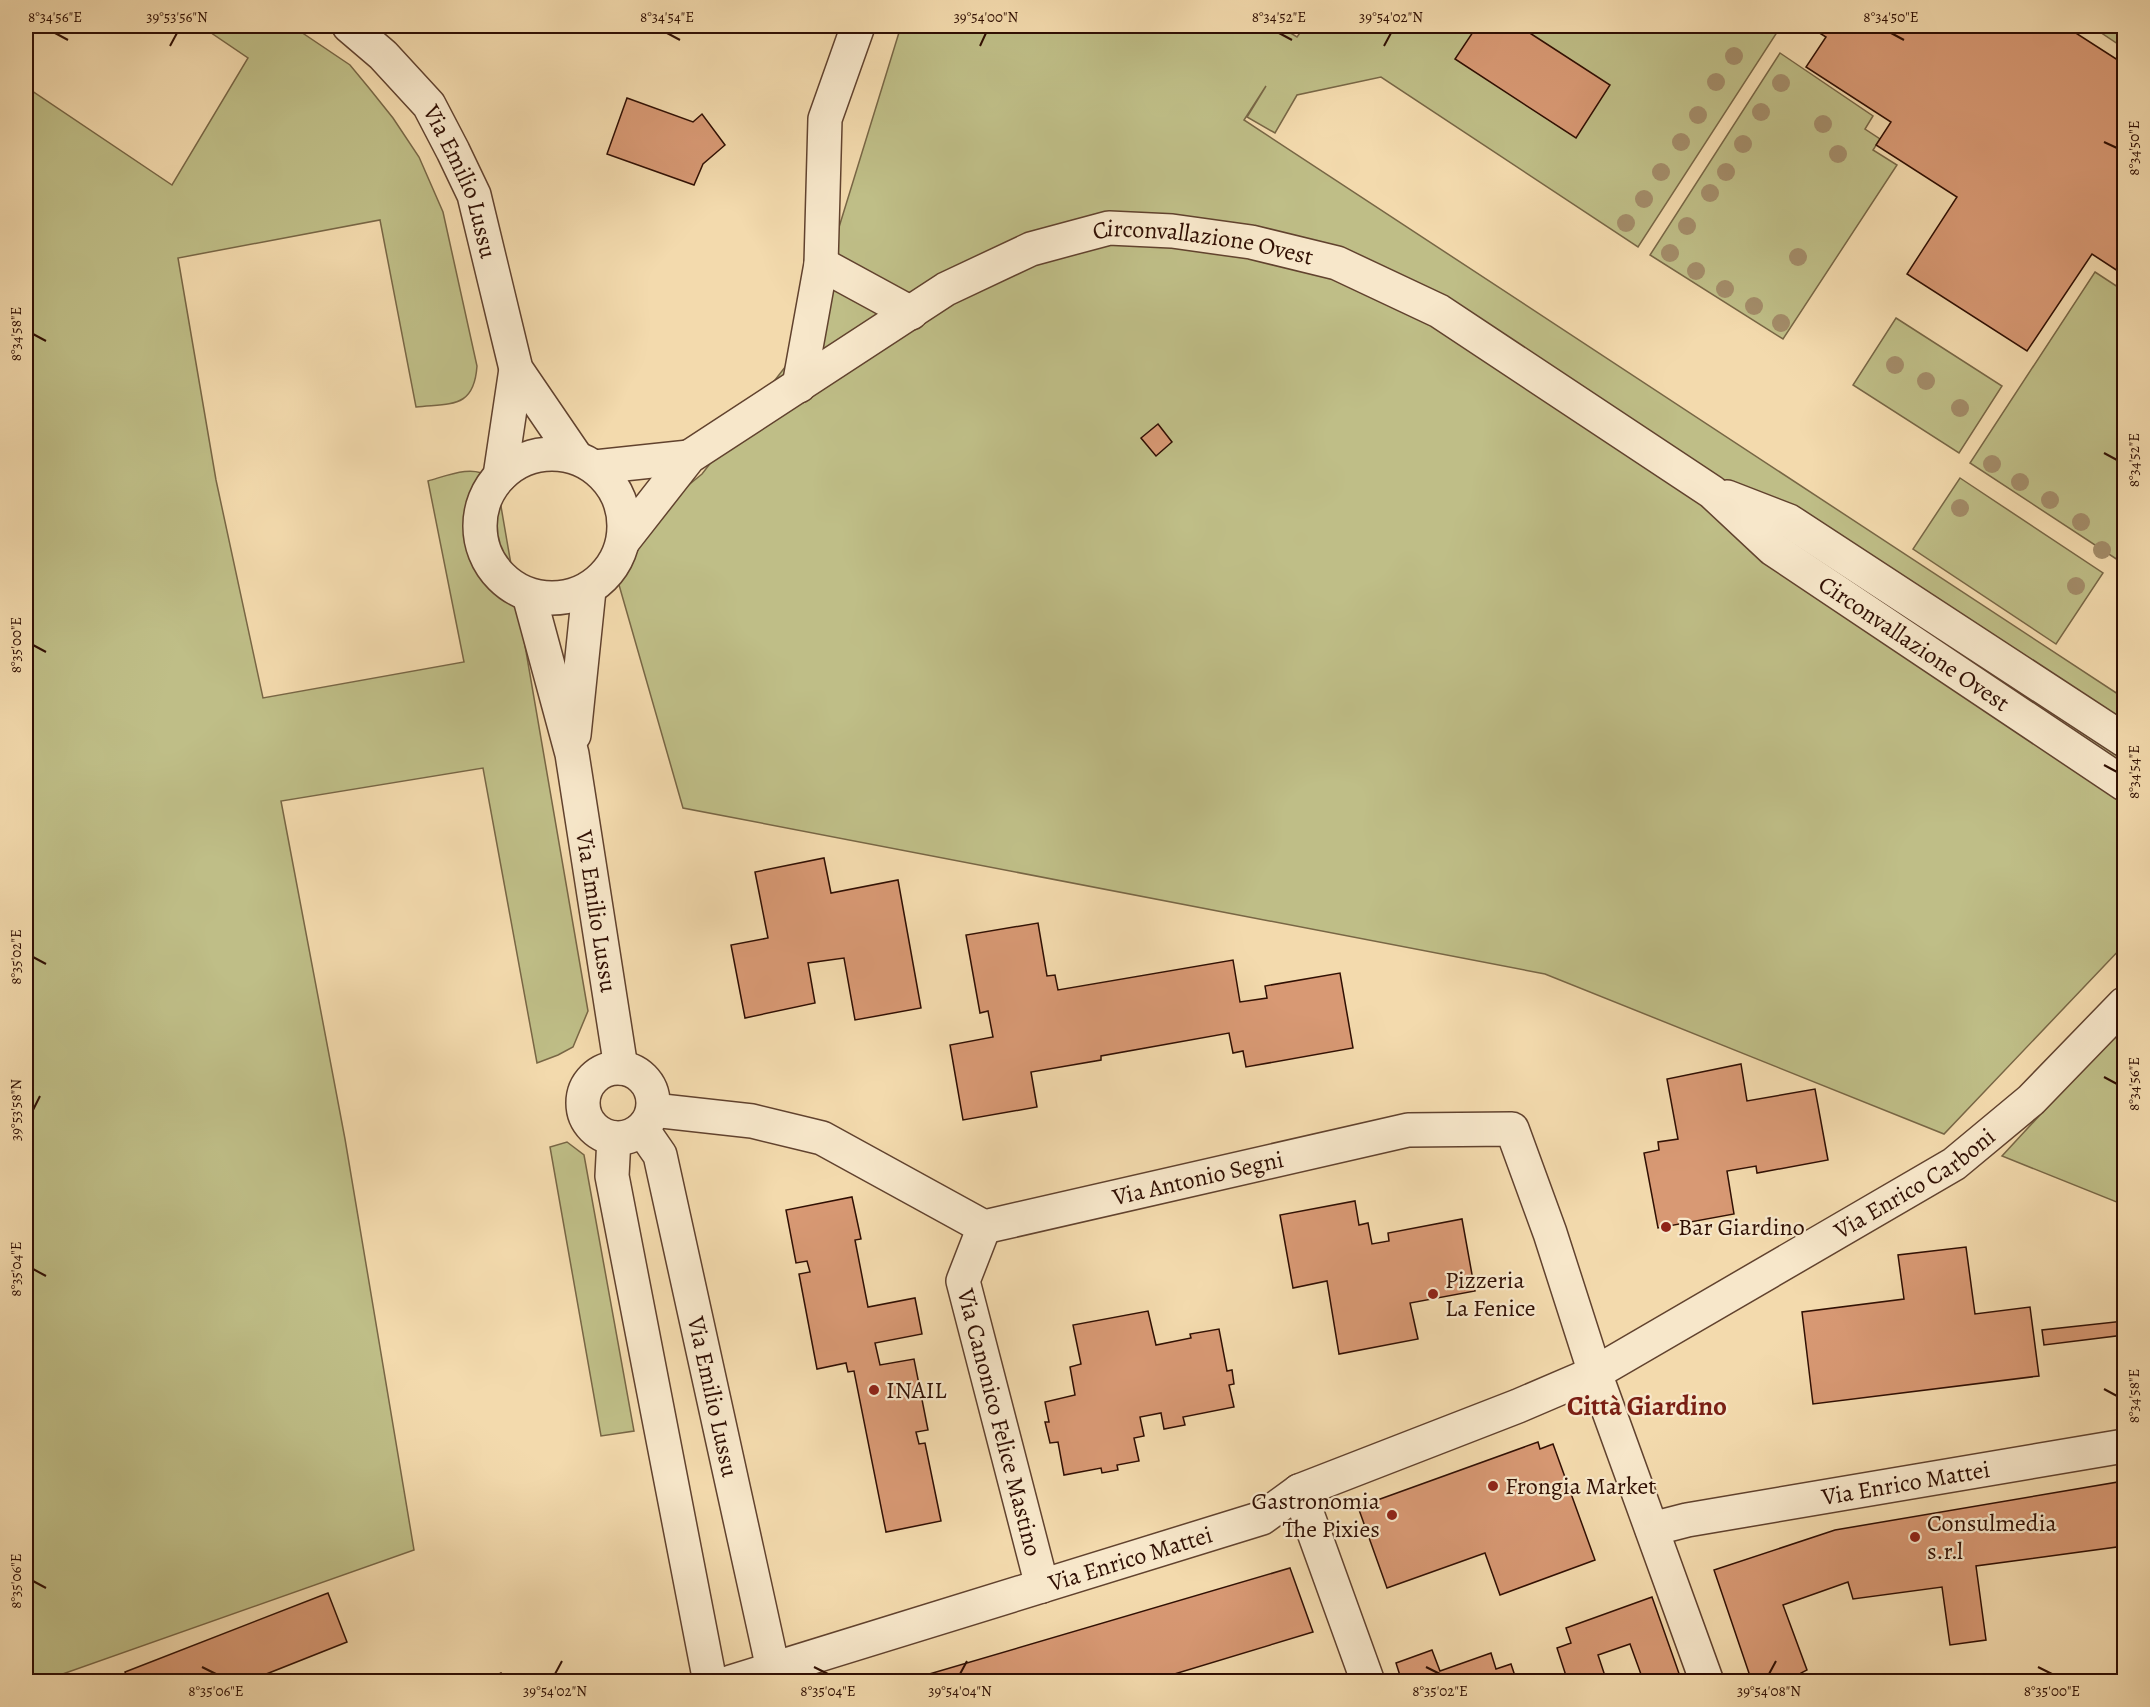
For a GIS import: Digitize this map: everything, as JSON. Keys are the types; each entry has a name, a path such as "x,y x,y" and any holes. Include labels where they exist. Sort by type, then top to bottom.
{"street":[{"name":"Via Emilio Lussu","path":"349,26 383,56 429,105 474,195 516,369 500,476"},
{"path":"799,386 821,264 825,118 858,26"},
{"name":"Circonvallazione Ovest","path":"624,540 689,457 946,289 1031,249 1109,228 1172,231 1251,242 1337,263 1439,311 1712,492 1773,549 2124,784"},
{"path":"821,264 911,313"},
{"name":"Via Emilio Lussu","path":"516,369 586,462"},
{"path":"556,453 586,462 609,481 620,499 625,519 624,540 617,560 605,577 589,590 570,597 549,599 529,595 510,586 495,572 485,554 480,534 481,513 488,493 500,476 516,463 535,455 556,453"},
{"name":"Circonvallazione Ovest","path":"586,462 689,457"},
{"name":"Circonvallazione Ovest","path":"1712,492 1789,521 2124,740"},
{"name":"Via Emilio Lussu","path":"572,754 589,590"},
{"name":"Via Emilio Lussu","path":"529,595 572,754 621,1068"},
{"name":"Via Enrico Carboni","path":"1595,1373 1954,1164 2031,1100 2124,1004"},
{"path":"710,1682 612,1176 636,1126 653,1098 642,1077 621,1068 598,1074 585,1092 584,1104 589,1122 605,1135 636,1126 752,1121 822,1138 984,1227"},
{"name":"Via Emilio Lussu","path":"636,1126 660,1155 773,1669"},
{"name":"Via Antonio Segni","path":"984,1227 1408,1130 1512,1129 1550,1233 1595,1373"},
{"name":"Via Canonico Felice Mastino","path":"984,1227 963,1281 1042,1586"},
{"path":"1595,1373 1707,1682"},
{"name":"Via Enrico Mattei","path":"731,1682 1262,1518 1299,1491 1518,1406 1595,1373"},
{"name":"Via Enrico Mattei","path":"1652,1529 1687,1520 2124,1446"},
{"path":"1299,1491 1368,1682"}],"shaded area":[{"path":"201,26 292,26 350,65 369,88 393,118 419,157 443,212 477,366 475,380 466,397 450,404 416,407 380,220 178,258 216,480 263,698 464,662 428,481 467,471 483,473 490,478 498,489 588,1011 573,1047 537,1063 483,768 281,801 345,1139 414,1550 40,1682 26,1681 26,87 172,185 248,58"},
{"path":"901,26 1279,26 1297,37 1305,26 1781,26 1638,247 1381,77 1297,95 1275,133 1247,117 1266,86 1244,120 2124,698 2124,945 1944,1134 1545,974 683,808 609,550 702,474 803,344"},
{"path":"2091,26 2124,26 2124,48"},
{"path":"1780,53 1873,116 1865,129 1880,139 1873,150 1897,165 1783,339 1650,255"},
{"path":"2095,272 2124,291 2124,564 1970,463"},
{"path":"1896,318 2002,386 1959,453 1853,385"},
{"path":"1960,478 2103,573 2056,644 1913,549"},
{"path":"2124,1024 2124,1205 2002,1156"},
{"path":"567,1142 584,1155 634,1431 601,1436 550,1147"}],"building":[{"path":"1477,26 1519,26 1610,85 1576,138 1455,59"},
{"path":"1811,26 2065,26 2124,64 2124,275 2092,254 2027,351 1907,274 1957,197 1876,145 1891,122 1806,67 1826,37"},
{"path":"627,98 693,122 702,114 725,145 703,164 694,185 607,154"},
{"path":"1158,424 1172,442 1156,456 1141,438"},
{"path":"824,858 831,893 898,880 921,1008 855,1020 844,958 808,963 815,1003 745,1018 731,945 768,938 755,872"},
{"path":"1038,923 1047,976 1055,975 1058,990 1233,960 1240,1002 1267,998 1265,986 1340,973 1353,1048 1246,1067 1243,1051 1233,1053 1229,1033 1101,1056 1101,1060 1031,1072 1037,1107 963,1120 950,1045 993,1037 988,1011 980,1013 966,935"},
{"path":"1741,1064 1747,1101 1815,1089 1828,1160 1757,1173 1756,1166 1727,1171 1734,1214 1658,1228 1644,1153 1659,1150 1658,1142 1678,1139 1667,1079"},
{"path":"852,1197 861,1239 855,1240 868,1307 915,1298 922,1334 875,1343 880,1365 914,1359 928,1430 916,1432 919,1444 925,1443 941,1521 886,1532 854,1371 848,1372 846,1363 817,1369 799,1274 810,1272 807,1261 796,1263 786,1210"},
{"path":"1355,1201 1359,1225 1368,1223 1372,1244 1389,1241 1388,1233 1462,1219 1475,1291 1410,1303 1418,1339 1339,1354 1327,1281 1293,1288 1280,1215"},
{"path":"1966,1247 1975,1314 2030,1307 2039,1376 1813,1404 1802,1312 1904,1299 1898,1255"},
{"path":"1148,1311 1156,1345 1191,1338 1190,1334 1219,1329 1227,1371 1232,1370 1234,1384 1229,1385 1234,1407 1183,1417 1185,1425 1164,1429 1161,1413 1140,1417 1144,1436 1134,1438 1139,1461 1117,1465 1118,1470 1102,1473 1101,1468 1064,1475 1058,1442 1050,1443 1045,1422 1049,1422 1045,1402 1075,1395 1070,1367 1081,1364 1073,1325"},
{"path":"2124,1321 2124,1335 2044,1345 2042,1330"},
{"path":"1538,1442 1540,1449 1553,1444 1595,1560 1500,1595 1485,1553 1387,1588 1358,1507"},
{"path":"2124,1481 2124,1546 1976,1566 1986,1640 1950,1645 1942,1587 1853,1599 1848,1582 1783,1605 1807,1670 1801,1673 1805,1682 1752,1682 1714,1570 1835,1530"},
{"path":"1290,1568 1313,1632 1148,1682 902,1682"},
{"path":"328,1593 347,1642 246,1682 128,1682 125,1672"},
{"path":"1652,1597 1682,1682 1630,1682 1642,1677 1630,1644 1598,1655 1607,1682 1568,1682 1557,1648 1571,1643 1566,1628"},
{"path":"1432,1650 1440,1671 1491,1653 1496,1669 1511,1664 1517,1682 1402,1682 1396,1663"},
{"path":"501,1673 504,1682 481,1682"}],"place":[{"name":"Bar Giardino","path":"1666,1227"},
{"name":"Pizzeria La Fenice","path":"1433,1294"},
{"name":"INAIL","path":"874,1390"},
{"name":"Frongia Market","path":"1493,1486"},
{"name":"Gastronomia The Pixies","path":"1392,1515"},
{"name":"Consulmedia s.r.l","path":"1915,1537"}],"district":[{"name":"Città Giardino","path":"1647,1406"}]}
